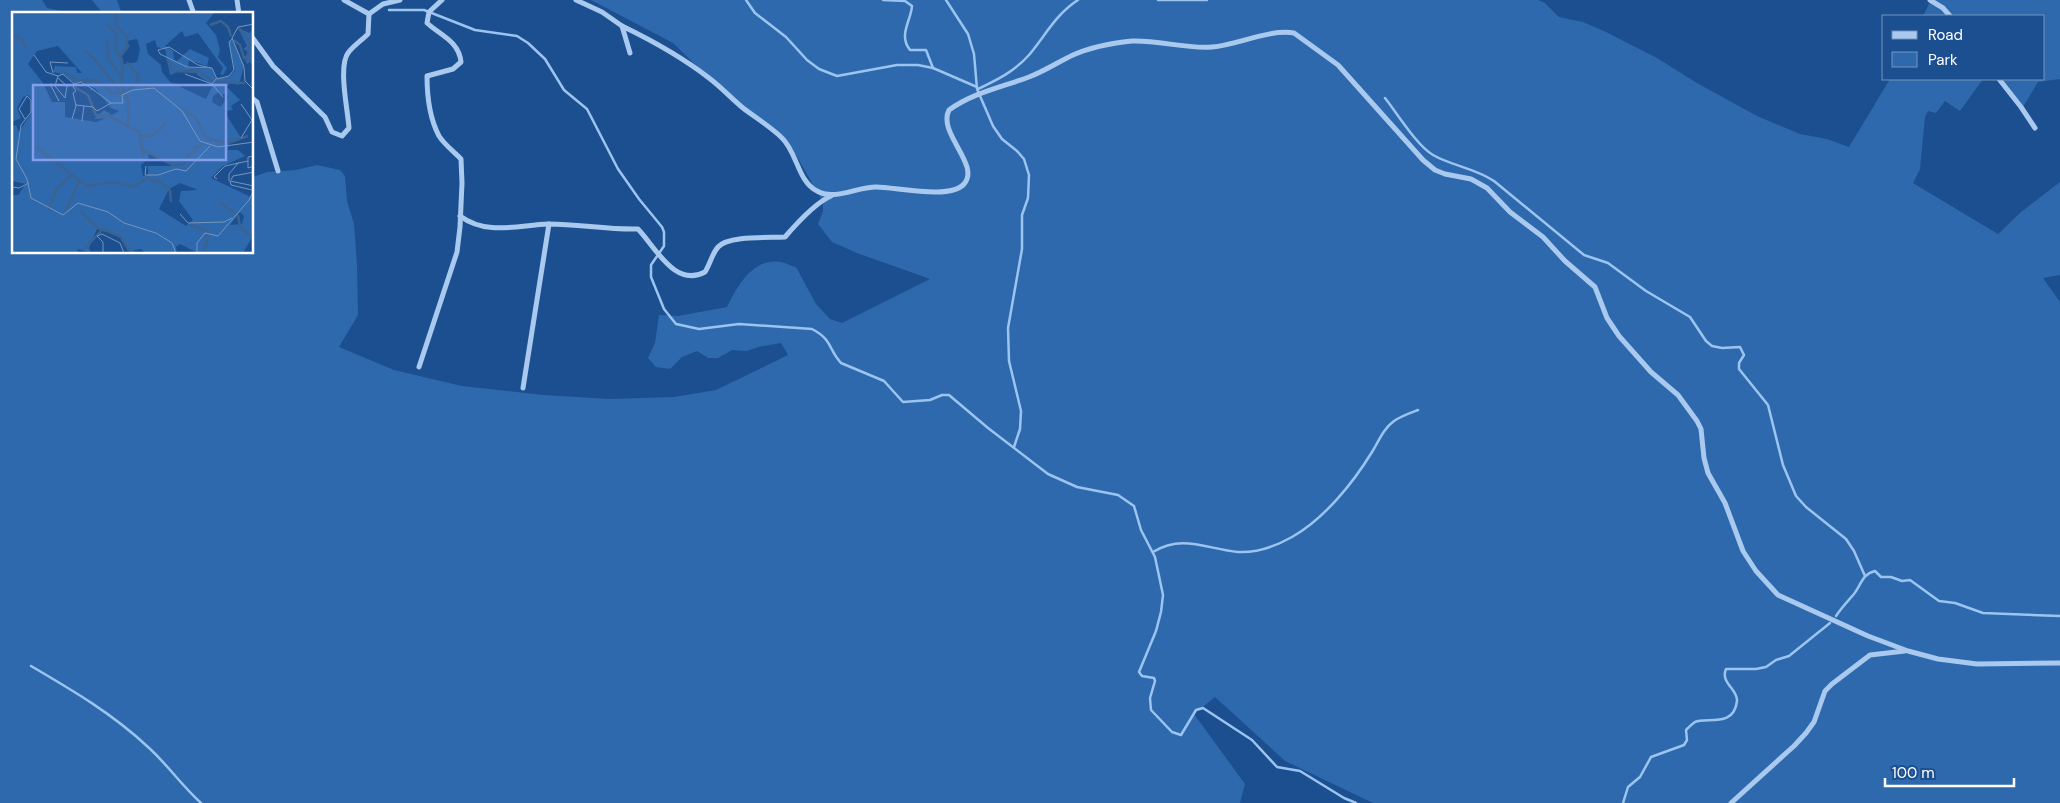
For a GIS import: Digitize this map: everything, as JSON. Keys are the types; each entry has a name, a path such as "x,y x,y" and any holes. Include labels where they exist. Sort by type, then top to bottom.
{"street":[{"path":"188,0 193,12"},
{"path":"344,0 369,14"},
{"path":"369,14 383,4 400,0"},
{"path":"420,367 457,252 460,227 461,159 440,137 431,110 427,86 427,76 453,69 461,62 460,51 454,44 427,23 429,12 442,0"},
{"path":"576,0 602,12 622,26 666,48 711,80 782,138 792,151 810,186 823,194 833,195"},
{"path":"1930,0 1943,8 1949,15"},
{"path":"254,40 273,66 325,117 332,132 342,136 349,128 344,92 344,62 348,53 368,34 369,14"},
{"path":"622,26 630,53"},
{"path":"460,216 470,224 486,228 517,228 549,224 638,229 667,264 679,274 688,277 705,272 714,252 723,242 785,237 822,200 833,195 873,187 929,192 944,191 961,186 967,179 968,171 962,154 948,129 946,119 949,110 970,98 1041,73 1075,54 1133,41 1205,47 1236,43 1272,34 1294,33 1338,64 1423,160 1435,170 1478,182 1492,193 1510,212 1543,237 1565,261 1591,282 1595,287 1607,318 1619,336 1651,372 1678,395 1697,421 1701,429 1704,458 1708,473 1725,503 1743,551 1765,583 1784,599 1862,634 1908,651 1938,658 1977,664 2060,663"},
{"path":"2000,80 2018,101 2035,128"},
{"path":"254,100 257,102 278,171"},
{"path":"524,388 549,224"},
{"path":"1731,803 1806,733 1814,722 1825,691 1832,684 1870,655 1908,651"}],"green space":[{"path":"0,0 42,0 47,8 66,12 12,12 12,254 254,254 254,177 267,172 296,170 317,165 340,170 345,176 347,201 354,224 358,315 339,347 394,370 462,386 543,395 609,399 674,397 716,390 788,355 781,343 747,351 732,350 718,358 708,358 697,351 682,357 670,369 656,367 648,358 655,343 659,315 678,316 727,307 747,275 762,264 781,262 796,267 816,304 830,319 842,323 930,279 832,242 818,224 823,211 823,202 792,148 709,78 673,43 591,0 1538,0 1545,3 1559,17 1583,22 1604,31 1657,58 1697,83 1757,116 1800,134 1827,139 1849,147 1889,80 1982,80 1960,111 1945,101 1936,113 1928,111 1925,117 1920,169 1913,183 1998,234 2021,212 2060,182 2060,275 2043,278 2060,302 2060,803 1373,803 1285,761 1215,697 1194,714 1245,784 1240,803 0,803"},
{"path":"92,0 117,0 121,12 101,12"},
{"path":"1931,0 2060,0 2060,79 2038,82 2023,107 2002,80 2045,80 2045,15 1924,15"}],"waterway":[{"path":"746,0 755,13 786,37 807,60 819,69 837,76 897,65 918,65 933,68 977,87"},
{"path":"883,0 905,1 912,6 905,39 910,50 926,50 933,68"},
{"path":"946,0 968,34 974,54 977,89 993,126 1002,139 1024,159 1029,175 1028,198 1022,215 1022,249 1008,328 1009,361 1021,411 1020,429 1014,447"},
{"path":"978,89 1005,75 1024,61 1063,12 1078,0"},
{"path":"1158,0 1207,0"},
{"path":"389,10 424,10 475,30 517,36 528,43 545,59 564,90 587,109 618,169 662,227 664,246 651,265 651,277 664,309 676,324 699,329 739,324 812,329 824,337 841,363 884,381 903,402 930,400 942,395 949,395 1048,474 1077,487 1118,495 1134,506 1141,530 1155,557 1163,595 1156,631 1139,672 1142,676 1154,678 1155,681 1150,698 1151,710 1172,732 1181,735 1196,710 1203,708 1252,740 1277,767 1300,771 1344,798 1356,803"},
{"path":"1385,98 1427,151 1494,181 1584,255 1608,263 1646,291 1690,317 1706,341 1712,346 1722,348 1740,347 1744,355 1739,363 1739,369 1768,405 1783,465 1796,496 1806,507 1846,539 1854,551 1865,576"},
{"path":"1153,552 1174,544 1184,543 1238,552 1252,551 1273,546 1292,537 1315,520 1347,488 1390,424 1418,410"},
{"path":"1836,616 1854,594 1864,577 1875,571 1881,577 1891,577 1902,581 1910,580 1939,601 1955,603 1983,613 2060,616"},
{"path":"1623,803 1628,787 1640,777 1651,757 1684,745 1687,740 1686,730 1695,722 1719,720 1731,715 1735,709 1737,697 1725,678 1726,669 1766,667 1776,660 1789,656 1830,623"},
{"path":"31,666 77,693 135,735 201,803"}]}
